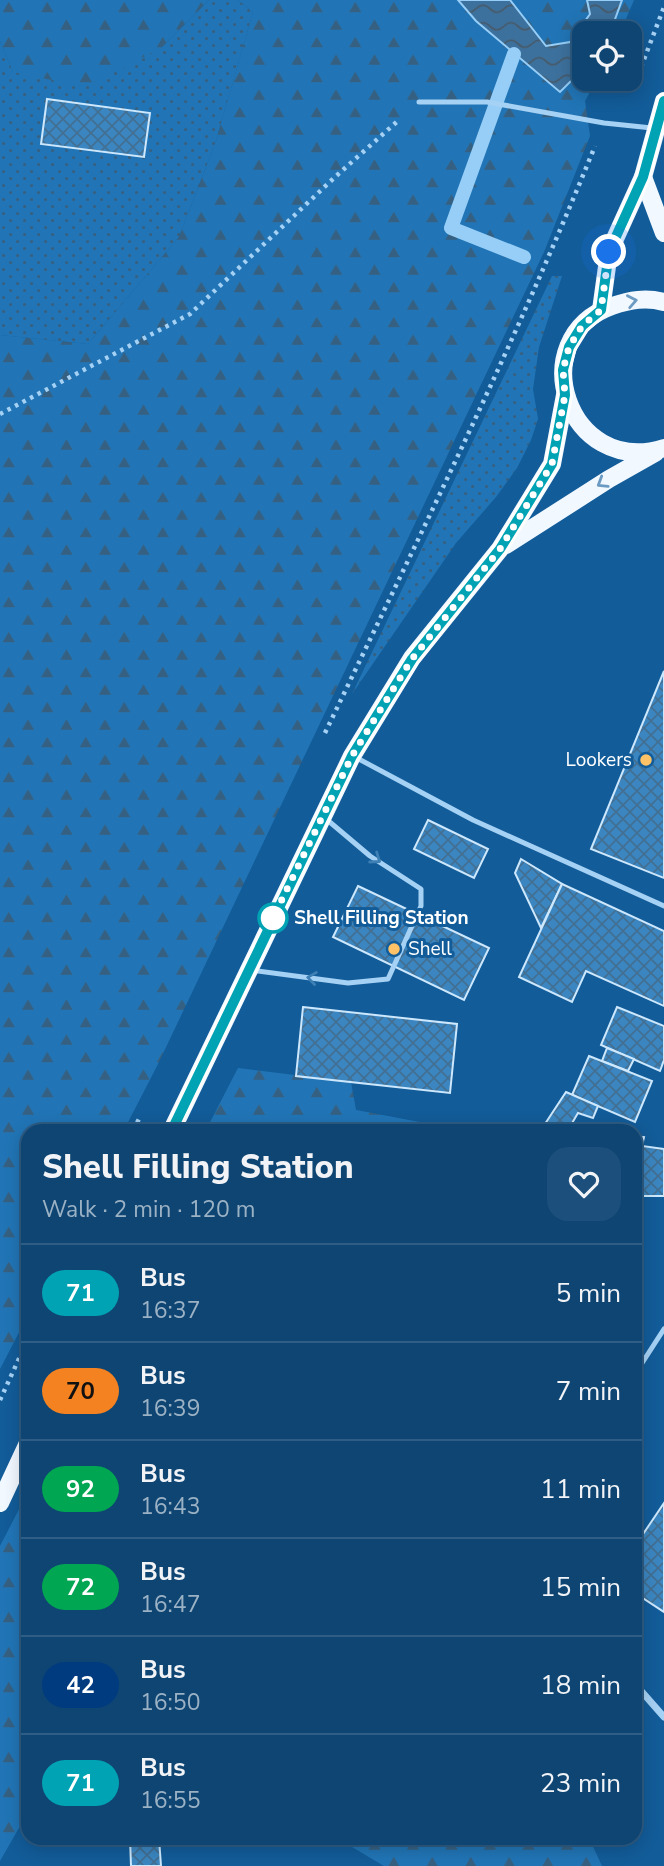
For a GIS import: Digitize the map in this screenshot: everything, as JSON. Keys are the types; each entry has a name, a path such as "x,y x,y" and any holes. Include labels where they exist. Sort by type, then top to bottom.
{"main road":[{"path":"601,310 609,252 643,177 664,101"},
{"path":"643,177 664,233"},
{"path":"175,1124 352,756 412,659 500,549 552,464 565,395 563,370 569,347 582,326 601,310 646,298 664,302"},
{"path":"565,395 575,417 591,436 613,448 637,453 663,449"},
{"path":"500,549 609,479 663,449"},
{"path":"0,1503 21,1458"}],"street":[{"path":"642,1692 664,1717"}],"lane":[{"path":"419,102 487,102 604,123 655,128"},
{"path":"352,756 473,820 664,906"},
{"path":"248,970 348,983 388,979 421,906 421,889 370,856 323,816"},
{"path":"642,1363 664,1329"}],"path":[{"path":"320,742 544,270 604,123 624,112 664,7"},
{"path":"0,415 190,314 419,102"},
{"path":"136,1124 144,1111"},
{"path":"0,1401 21,1354"}],"green space":[{"path":"0,0 209,0 161,48 85,87 13,72 0,41"},
{"path":"209,0 238,0 253,12 216,141 179,237 88,344 0,335 0,41 13,72 161,48"},
{"path":"238,0 458,0 476,21 559,92 572,80 572,91 590,91 585,101 590,136 544,252 127,1124 21,1124 21,1328 0,1369 0,335 88,344 179,237 216,141 253,12"},
{"path":"510,0 587,0 590,14 585,21 572,21 570,42 546,46"},
{"path":"622,0 634,0 625,21 614,21"},
{"path":"552,276 562,276 539,347 533,389 538,419 531,440 517,468 456,543 352,694"},
{"path":"238,1068 351,1082 356,1110 430,1124 209,1124"},
{"path":"21,1506 21,1824 0,1861 0,1546"},
{"path":"349,1845 592,1845 602,1866 384,1866"}],"water":[{"path":"458,0 510,0 546,46 570,42 572,39 572,80 560,92 476,21"},
{"path":"587,0 622,0 614,21 585,21 590,14"}],"building":[{"path":"47,99 150,113 144,157 41,144"},
{"name":"Lookers","path":"664,671 664,878 591,849"},
{"path":"428,820 488,849 474,878 414,849"},
{"path":"521,859 562,884 541,928 515,873"},
{"path":"562,884 664,931 664,1006 586,971 572,1002 519,977"},
{"path":"358,886 489,948 464,1000 333,937"},
{"path":"303,1007 457,1024 450,1093 296,1076"},
{"path":"617,1007 664,1026 664,1060 660,1071 601,1045"},
{"path":"607,1048 634,1059 628,1071 602,1061"},
{"path":"589,1056 652,1081 635,1122 572,1095"},
{"path":"566,1092 598,1106 593,1118 578,1113 572,1124 545,1124"},
{"path":"642,1146 664,1149 664,1196 642,1196"},
{"path":"664,1503 664,1612 642,1598 642,1536"},
{"path":"130,1845 160,1845 161,1866 131,1866"}],"waterway":[{"path":"514,54 451,228 524,257"}],"bus line":[{"name":"71","path":"175,1124 352,756 412,659 500,549 552,464 565,395 563,370 569,347 582,326 601,310 609,252 643,177 664,101"}],"place":[{"name":"Lookers","path":"646,760"},
{"name":"Shell Filling Station","path":"273,918"},
{"name":"Shell","path":"394,949"}],"route":[{"path":"273,918 269,926 352,756 412,659 500,549 552,464 565,395 563,370 569,347 582,326 601,310 609,252"}]}
